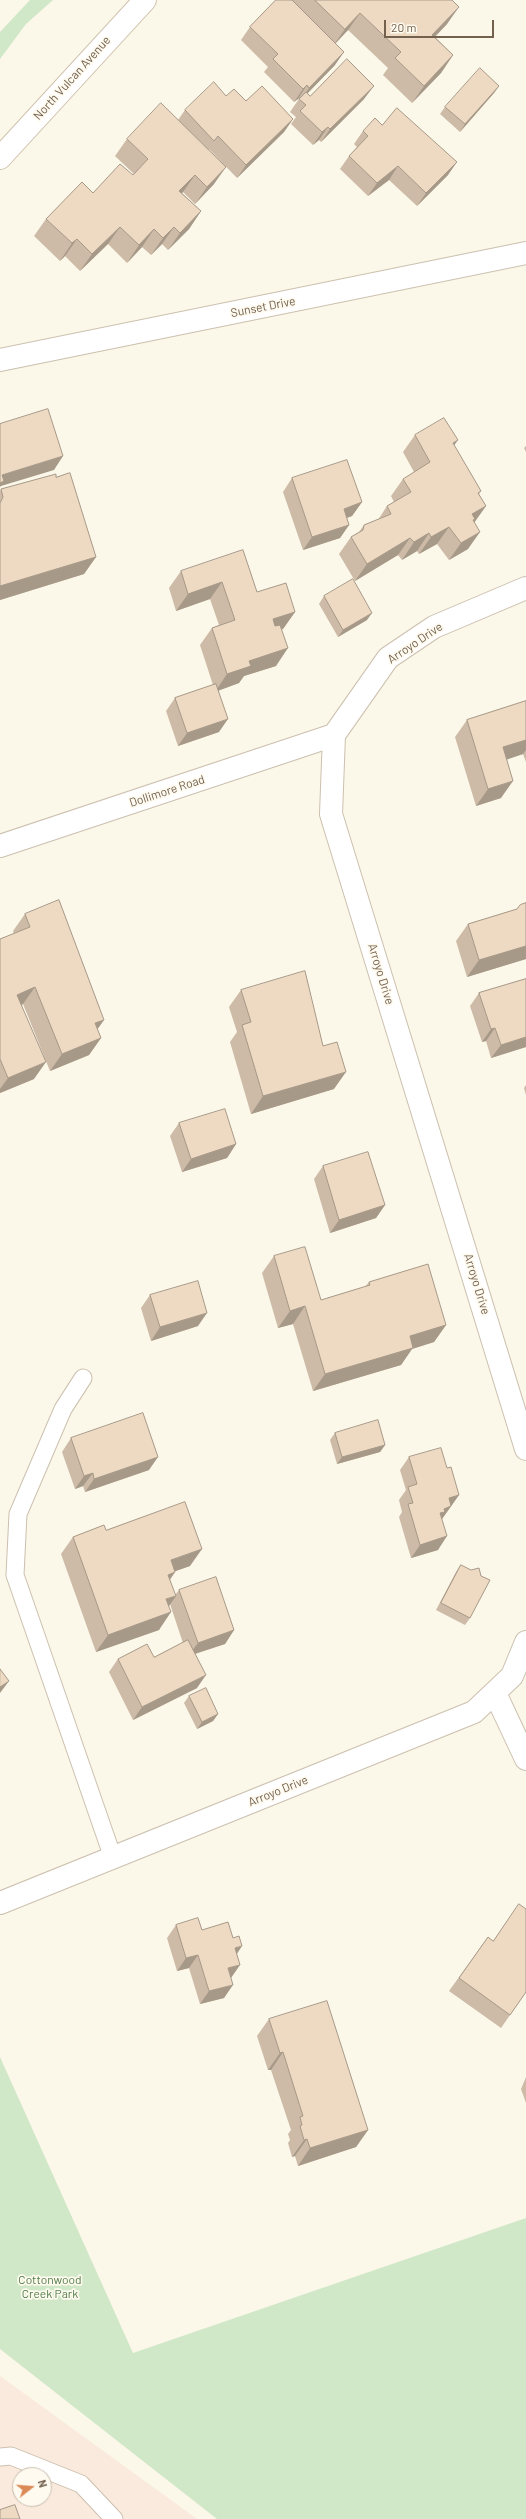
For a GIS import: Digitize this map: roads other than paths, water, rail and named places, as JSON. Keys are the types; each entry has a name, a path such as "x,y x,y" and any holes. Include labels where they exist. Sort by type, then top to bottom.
{"street":[{"name":"North Vulcan Avenue","path":"0,158 145,0"},
{"name":"Sunset Drive","path":"0,360 526,253"},
{"name":"Arroyo Drive","path":"526,588 434,627 388,658 334,735 331,814 521,1407 526,1449"},
{"name":"Dollimore Road","path":"0,846 334,735"},
{"name":"Arroyo Drive","path":"0,1903 474,1712 512,1676 526,1642"},
{"path":"495,1693 526,1759"}],"lane":[{"path":"83,1378 63,1409 18,1514 15,1575 114,1858"},
{"path":"0,2457 11,2456 81,2484 114,2519"}],"park label":[{"name":"Cottonwood Creek Park","path":"50,2287"}]}
